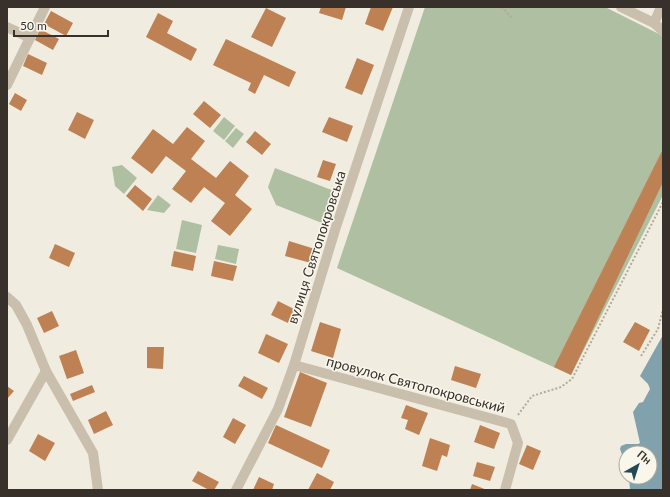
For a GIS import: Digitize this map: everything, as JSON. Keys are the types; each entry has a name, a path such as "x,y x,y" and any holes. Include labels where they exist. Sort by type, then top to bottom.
{"street":[{"path":"7,85 45,7"},
{"name":"вулиця Святопокровська","path":"236,490 278,409 294,365 335,230 409,7"},
{"path":"621,7 654,23 663,31"},
{"path":"654,23 661,7"},
{"path":"7,27 30,38"},
{"path":"7,297 16,305 27,325 46,371 94,453 98,490"},
{"name":"провулок Святопокровський","path":"294,365 511,424 518,443 505,490"},
{"path":"7,440 46,371"}],"path":[{"path":"502,7 512,18"},
{"path":"511,424 532,396 561,387 572,379 663,202"},
{"path":"642,356 658,329 663,309"}],"green space":[{"path":"425,7 605,7 661,35 663,39 663,195 571,375 337,268"},
{"path":"224,117 235,126 224,140 213,131"},
{"path":"236,128 244,134 233,148 225,141"},
{"path":"122,165 137,178 124,194 115,186 112,167"},
{"path":"275,168 334,191 322,223 276,205 268,187"},
{"path":"158,195 171,205 164,213 147,210"},
{"path":"182,220 202,225 196,253 176,249"},
{"path":"218,245 239,249 236,264 215,259"}],"water":[{"path":"663,335 663,490 630,490 630,485 658,485 658,445 624,445 640,443 633,412 639,403 643,402 650,389 648,384 640,376"}],"building":[{"path":"321,7 346,7 342,20 319,13"},
{"path":"371,7 393,7 383,31 365,24"},
{"path":"266,8 286,18 272,47 251,37"},
{"path":"51,11 73,23 66,36 44,24"},
{"path":"158,13 173,21 167,33 197,49 191,61 146,37"},
{"path":"40,29 59,39 53,50 35,40"},
{"path":"226,39 296,72 289,87 264,75 255,94 248,90 251,83 213,65"},
{"path":"28,54 47,63 42,75 23,66"},
{"path":"357,58 374,65 362,95 345,88"},
{"path":"15,93 27,100 21,111 9,104"},
{"path":"204,101 221,115 210,128 193,114"},
{"path":"77,112 94,120 85,139 68,130"},
{"path":"329,117 353,126 347,142 322,132"},
{"path":"187,127 205,141 191,159 216,178 230,161 249,176 235,195 252,209 230,236 211,221 225,203 204,187 191,203 172,189 186,171 166,156 152,174 131,158 153,129 173,144"},
{"path":"255,131 271,144 262,155 246,142"},
{"path":"663,149 663,182 571,375 554,367"},
{"path":"323,160 336,164 330,181 317,177"},
{"path":"135,185 152,199 143,211 126,196"},
{"path":"289,241 315,249 311,263 285,256"},
{"path":"55,244 75,253 69,267 49,258"},
{"path":"174,251 196,256 193,271 171,266"},
{"path":"214,261 237,266 233,281 211,276"},
{"path":"278,301 294,309 288,323 271,315"},
{"path":"52,311 59,326 44,333 37,318"},
{"path":"320,322 341,329 333,358 311,351"},
{"path":"635,322 650,330 639,351 623,342"},
{"path":"266,334 288,344 279,363 258,353"},
{"path":"147,347 164,347 163,369 147,368"},
{"path":"76,350 84,373 67,379 59,356"},
{"path":"455,366 481,374 476,388 451,380"},
{"path":"300,372 327,383 311,427 284,417"},
{"path":"244,376 268,388 262,399 238,386"},
{"path":"92,385 95,392 73,401 70,394"},
{"path":"7,386 14,391 7,399"},
{"path":"406,405 428,413 419,435 405,429 408,420 401,418"},
{"path":"106,411 113,425 94,434 88,420"},
{"path":"233,418 246,425 235,444 223,437"},
{"path":"276,425 330,450 322,468 268,443"},
{"path":"480,425 500,433 494,449 474,442"},
{"path":"38,434 55,443 45,461 29,451"},
{"path":"430,438 450,445 447,457 442,455 437,471 422,466"},
{"path":"527,445 541,451 533,470 519,464"},
{"path":"477,462 495,467 490,481 473,476"},
{"path":"198,471 219,482 214,490 209,490 192,481"},
{"path":"317,473 334,482 330,490 308,490"},
{"path":"259,477 274,484 272,490 253,490"},
{"path":"472,484 487,490 470,490"}]}
